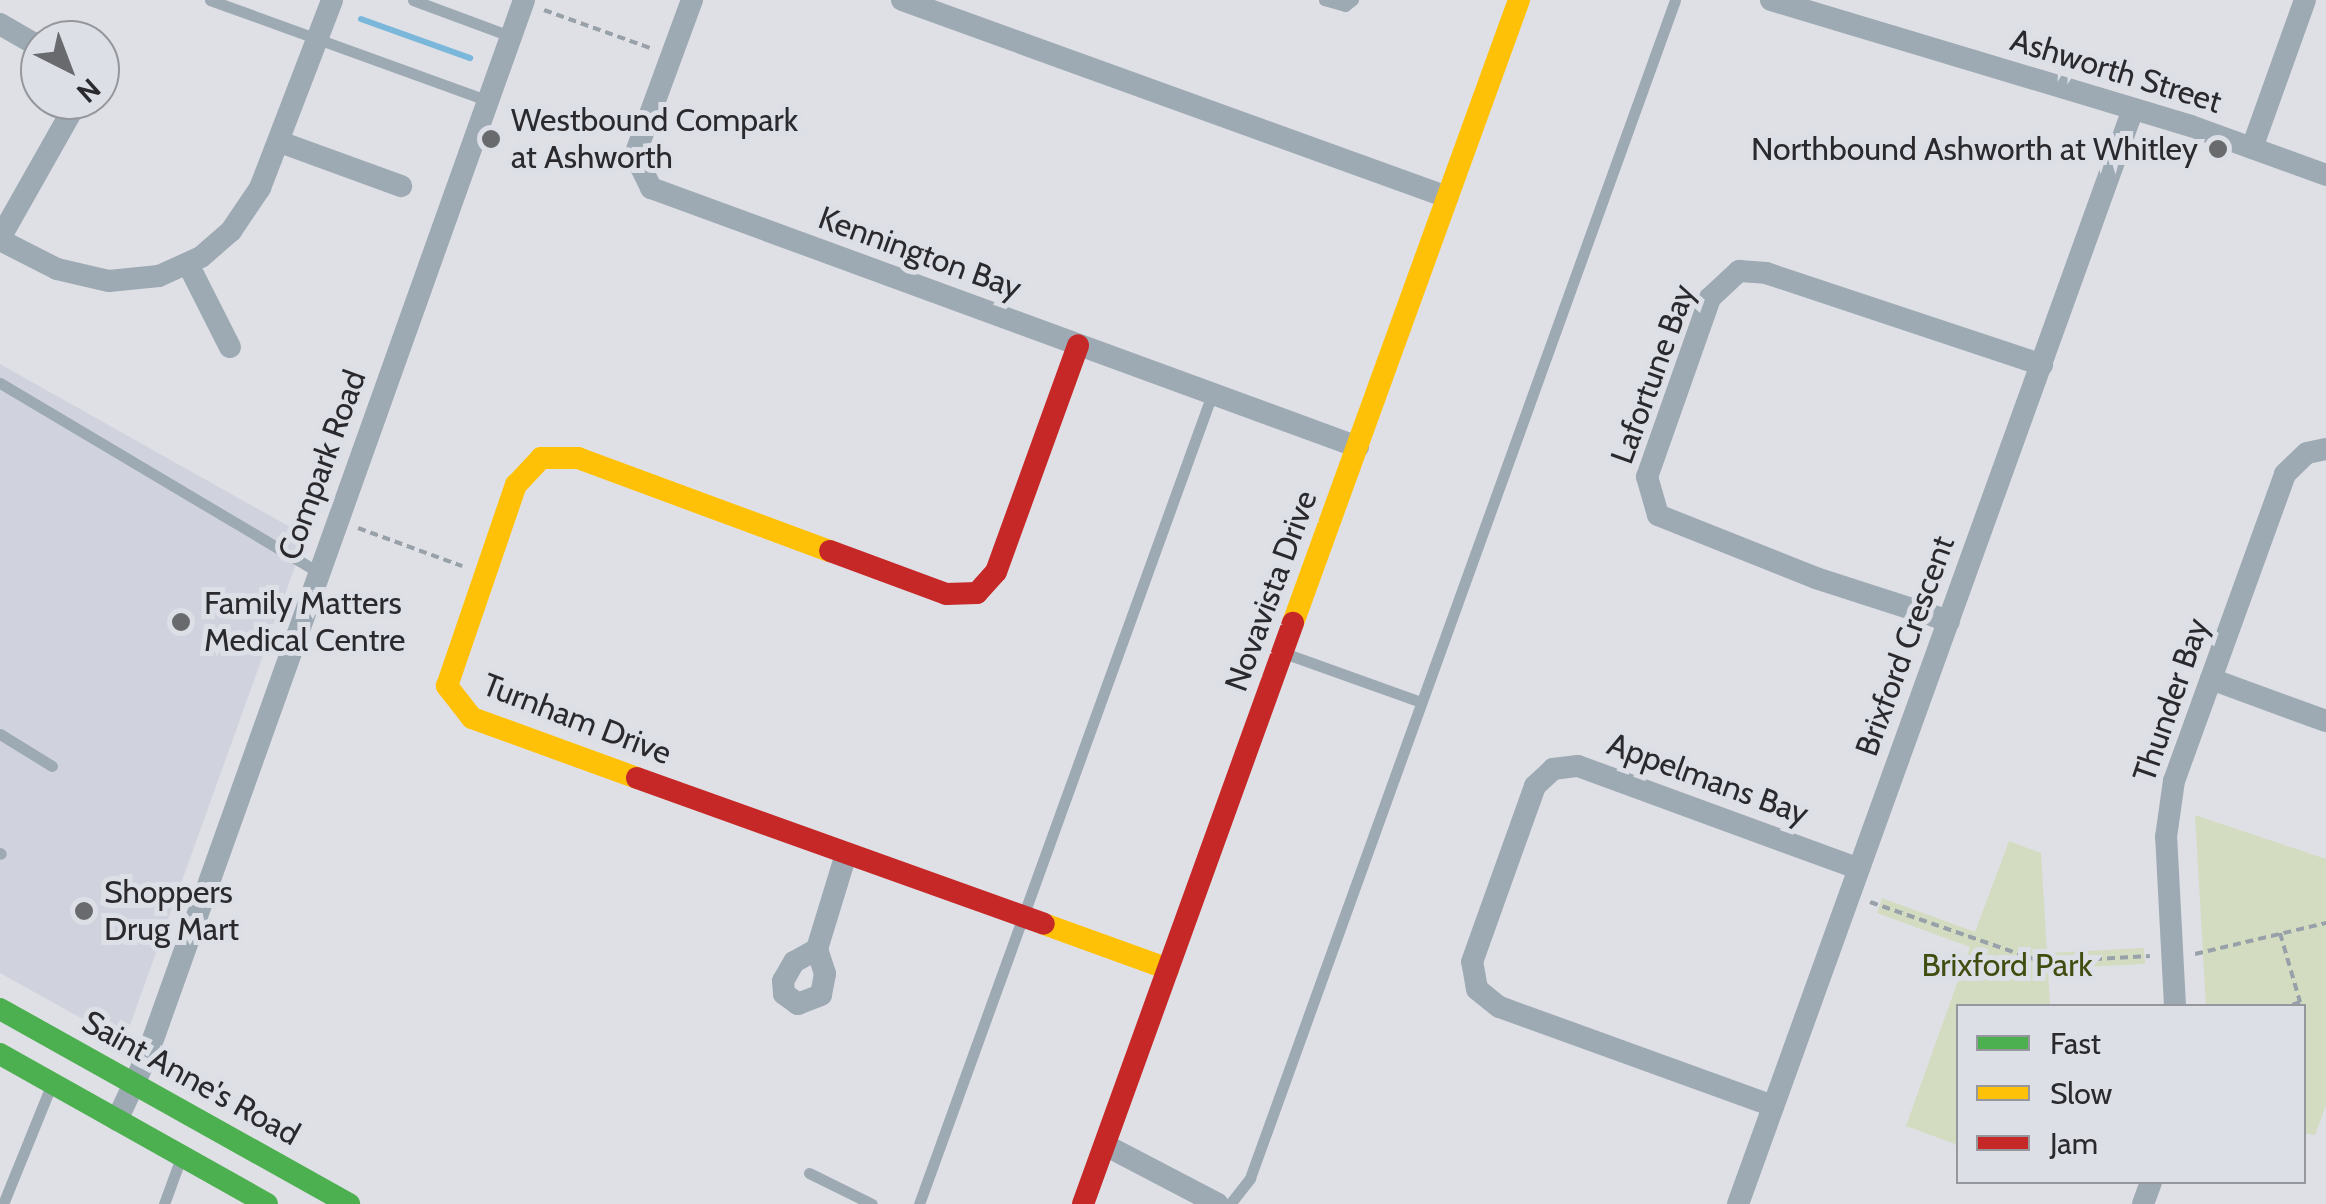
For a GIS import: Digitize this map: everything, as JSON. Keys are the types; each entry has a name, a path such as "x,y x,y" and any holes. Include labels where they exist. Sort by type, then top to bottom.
{"street":[{"path":"67,120 0,239 57,270 109,281 159,276 188,264 237,223 280,142 332,0"},
{"name":"Kennington Bay","path":"692,0 635,155 651,188 1358,447"},
{"path":"902,0 1447,197"},
{"name":"Novavista Drive","path":"1083,1204 1518,0"},
{"name":"Ashworth Street","path":"1771,0 2133,109 2326,175"},
{"path":"2252,148 2305,0"},
{"name":"Compark Road","path":"116,1120 135,1084 510,36 532,4"},
{"name":"Brixford Crescent","path":"1738,1204 2133,109"},
{"path":"280,142 400,186"},
{"path":"188,264 230,348"},
{"name":"Lafortune Bay","path":"1949,620 1816,578 1658,515 1647,477 1710,298 1739,272 1766,273 2042,365"},
{"name":"Turnham Drive","path":"1078,345 996,572 977,594 946,594 563,455 541,458 522,472 448,674 450,697 464,714 1168,969"},
{"name":"Thunder Bay","path":"2176,1004 2167,818 2211,679 2285,474 2307,452 2326,449"},
{"path":"2211,679 2326,722"},
{"name":"Appelmans Bay","path":"1773,1106 1499,1007 1477,990 1472,962 1535,786 1553,769 1578,766 1859,869"},
{"path":"817,948 846,854"},
{"name":"Saint Anne's Road","path":"0,1009 350,1204"},
{"path":"0,1054 267,1204"},
{"path":"1104,1145 1218,1204"}],"lane":[{"path":"210,0 487,100"},
{"path":"413,0 510,36"},
{"path":"1324,0 1346,6 1353,0"},
{"path":"1230,1204 1250,1178 1675,0"},
{"path":"0,382 318,572"},
{"path":"919,1204 1212,394"},
{"path":"1284,653 1421,702"},
{"path":"0,734 52,766"},
{"path":"3,1204 52,1084"},
{"path":"164,1204 182,1156"},
{"path":"810,1173 872,1204"}],"path":[{"path":"532,4 671,55"},
{"path":"354,526 485,575"},
{"path":"1850,895 2042,962 2172,955 2326,923"},
{"path":"2280,933 2300,1002 2294,1004"}],"shaded area":[{"path":"0,364 306,536 124,1042 0,973"}],"green space":[{"path":"2195,815 2326,859 2326,1105 2315,1135 2306,1133 2306,1004 2206,1004"},
{"name":"Brixford Park","path":"2009,841 2041,853 2047,953 2144,948 2145,964 2048,969 2050,1004 1956,1004 1956,1144 1906,1126 1970,947 1877,913 1882,898 1975,932"}],"waterway":[{"path":"361,19 470,58"}],"traffic: fast":[{"path":"0,1009 349,1204"},
{"path":"0,1054 267,1204"}],"traffic: slow":[{"path":"1293,623 1519,0"},
{"path":"637,778 472,718 447,686 516,485 541,458 578,458 830,551"},
{"path":"1044,924 1168,969"}],"traffic: jam":[{"path":"830,551 946,594 977,593 996,572 1078,345"},
{"path":"1083,1204 1293,623"},
{"path":"637,778 1044,924"}],"place":[{"name":"Westbound Compark at Ashworth","path":"491,139"},
{"name":"Northbound Ashworth at Whitley","path":"2218,149"},
{"name":"Family Matters Medical Centre","path":"181,622"},
{"name":"Shoppers Drug Mart","path":"84,911"}]}
